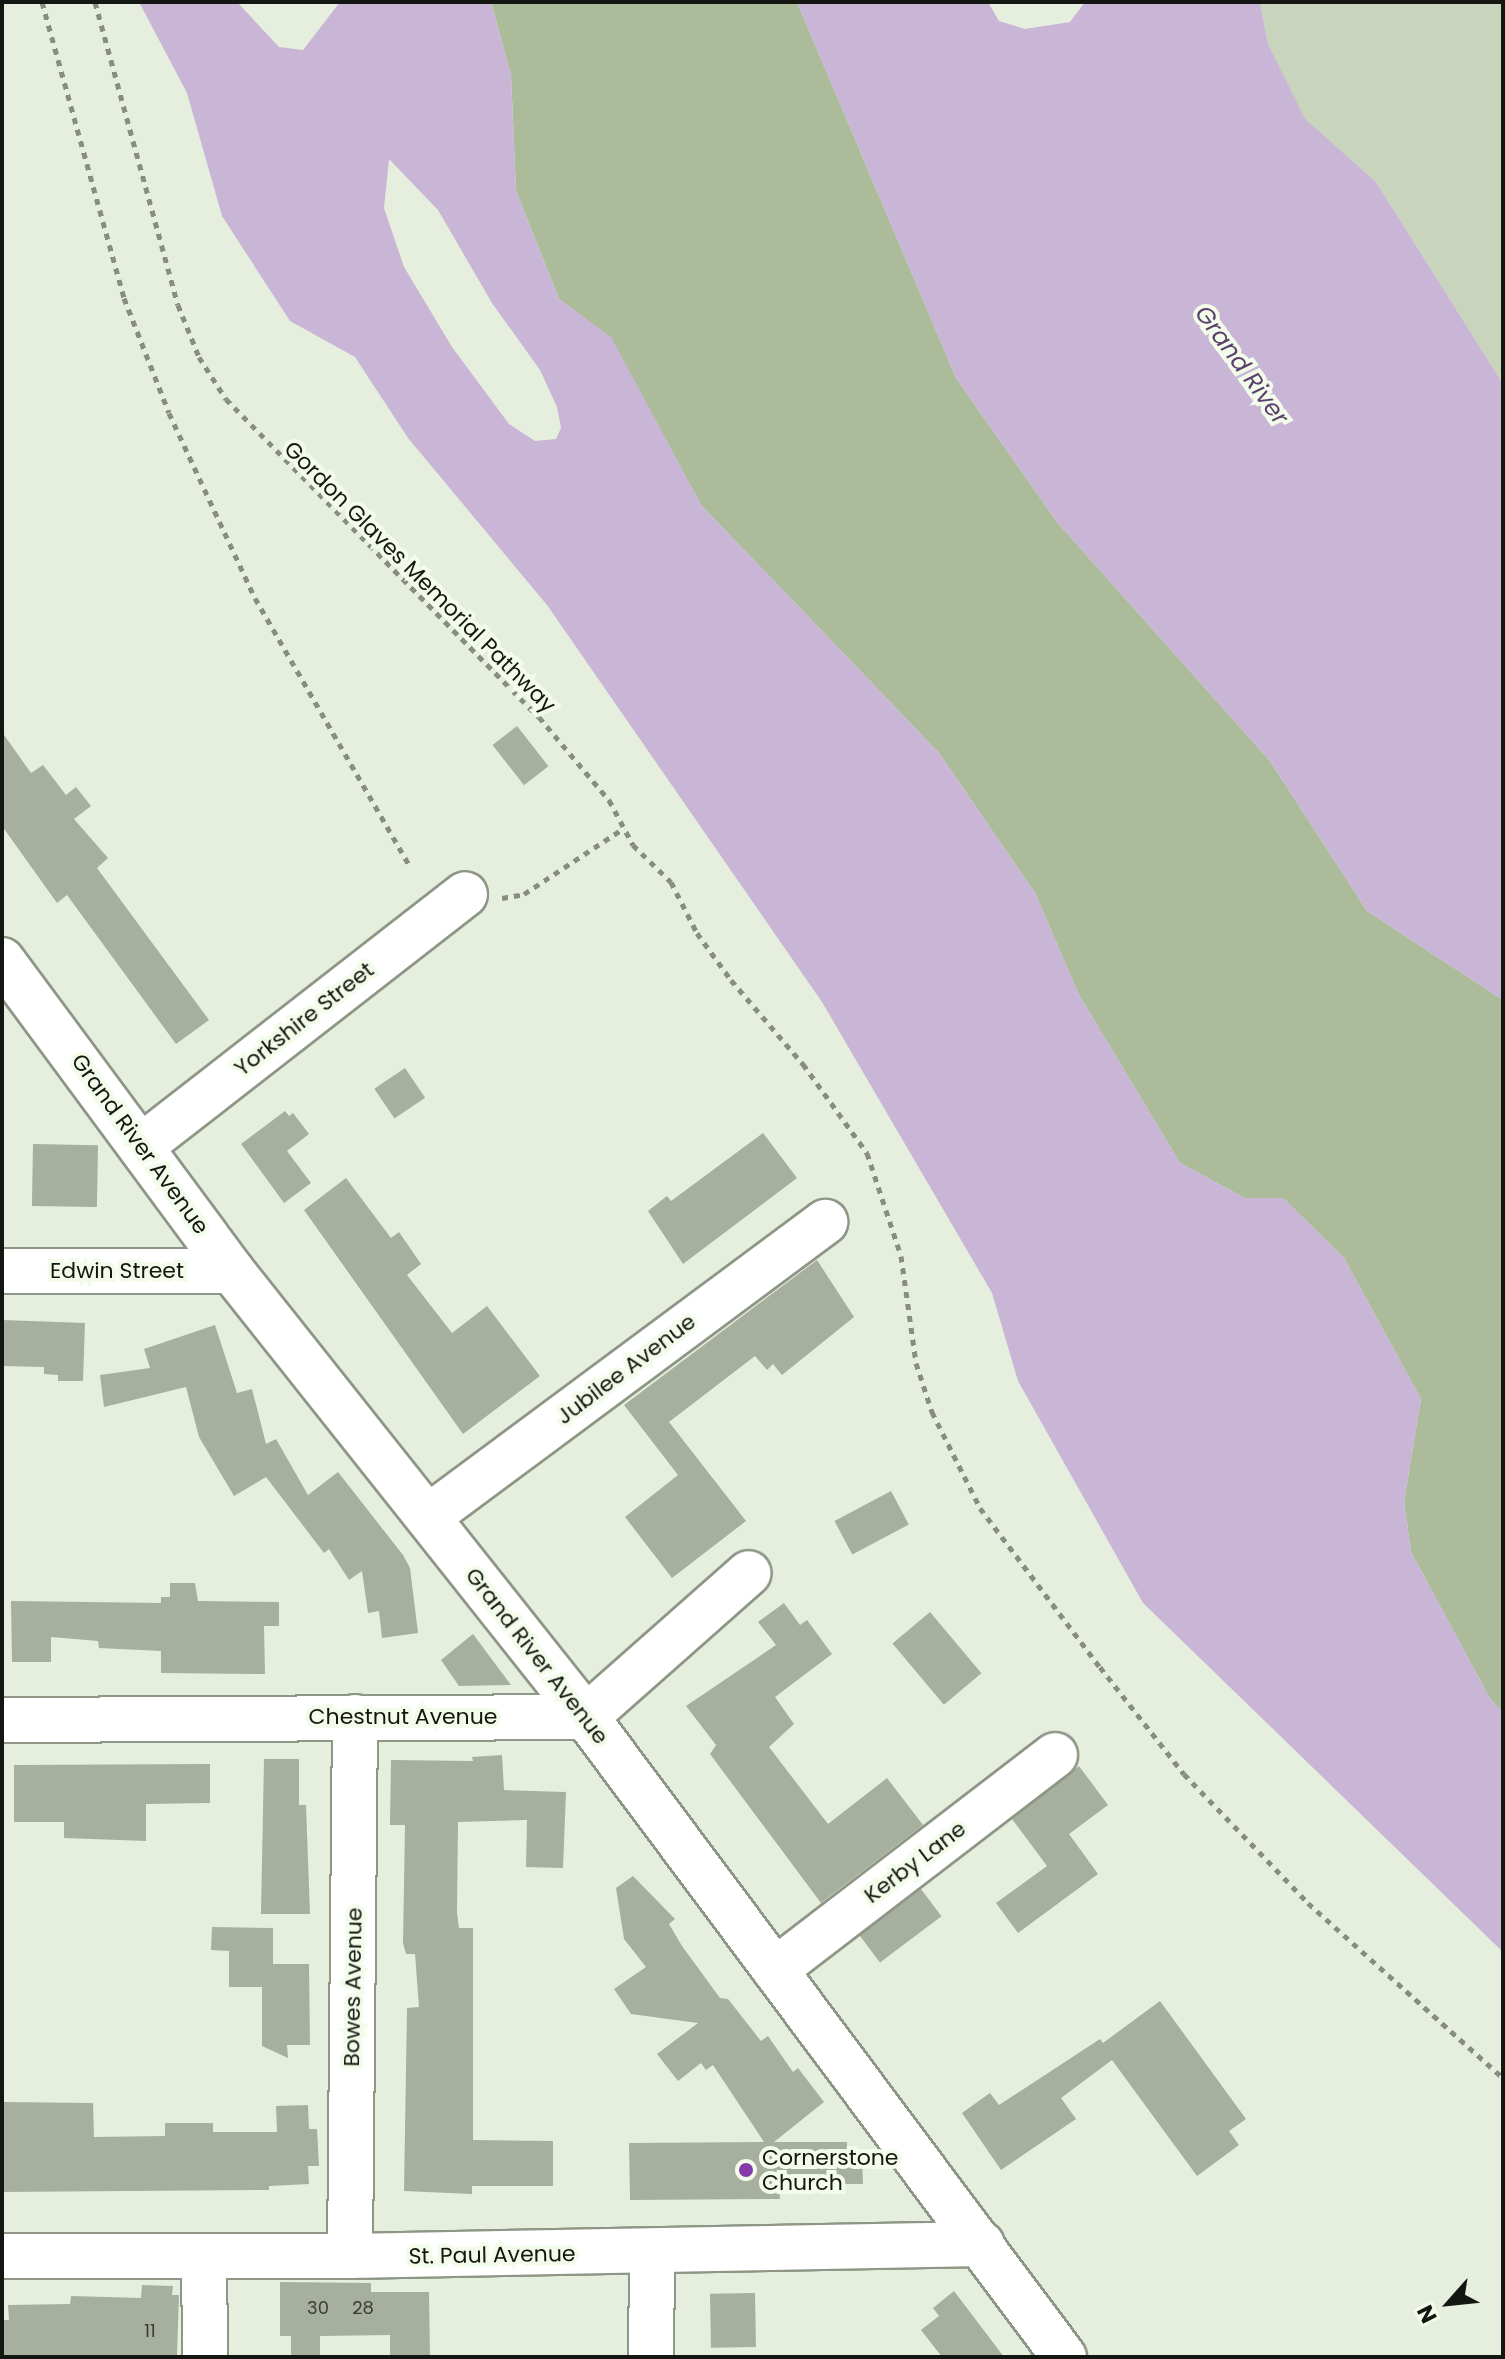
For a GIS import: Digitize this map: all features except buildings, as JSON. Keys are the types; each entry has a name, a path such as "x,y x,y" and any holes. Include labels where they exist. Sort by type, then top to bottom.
{"street":[{"name":"Yorkshire Street","path":"143,1145 465,894"},
{"name":"Grand River Avenue","path":"2,960 143,1145 232,1271 586,1717 1064,2357"},
{"name":"Jubilee Avenue","path":"428,1517 825,1222"},
{"name":"Edwin Street","path":"2,1271 232,1271"},
{"path":"586,1717 749,1573"},
{"name":"Bowes Avenue","path":"350,2256 355,1717"},
{"name":"Chestnut Avenue","path":"2,1720 586,1717"},
{"name":"Kerby Lane","path":"775,1970 1055,1755"},
{"name":"St. Paul Avenue","path":"2,2256 652,2253 982,2244"},
{"path":"651,2357 652,2253"},
{"path":"204,2256 205,2357"}],"path":[{"path":"42,2 124,298 169,413 269,625 410,867"},
{"name":"Gordon Glaves Memorial Pathway","path":"95,2 149,211 199,357 261,438 539,717 609,800 633,845 671,882 697,933 761,1021 803,1064 867,1153 901,1256 916,1363 932,1412 980,1508 1184,1774 1308,1903 1503,2078"},
{"path":"465,894 492,900 524,894 624,828"}],"green space":[{"path":"491,2 797,2 956,378 1057,522 1270,761 1367,911 1503,1000 1503,1713 1489,1697 1411,1552 1404,1502 1421,1399 1344,1258 1283,1198 1245,1198 1180,1163 1079,995 1035,893 939,753 701,505 611,338 559,299 516,191 511,75"},
{"path":"1260,2 1503,2 1503,384 1376,182 1305,120 1268,44"}],"water":[{"path":"139,2 237,2 279,47 303,50 340,2 491,2 511,75 516,191 559,299 611,337 701,505 939,753 1035,893 1079,995 1180,1163 1245,1198 1283,1198 1344,1258 1421,1399 1404,1502 1411,1552 1489,1697 1503,1713 1503,1952 1143,1603 1018,1381 992,1293 822,1002 547,605 408,438 355,357 290,321 222,216 187,93","holes":["389,159 438,210 492,303 540,370 557,407 561,428 556,439 535,441 509,424 452,347 404,267 384,208"]},
{"name":"Grand River","path":"797,2 988,2 999,21 1025,29 1070,22 1085,2 1260,2 1268,44 1305,119 1376,182 1503,384 1503,1000 1367,911 1270,761 1057,522 956,378"}],"place":[{"name":"Cornerstone Church","path":"746,2170"}]}
